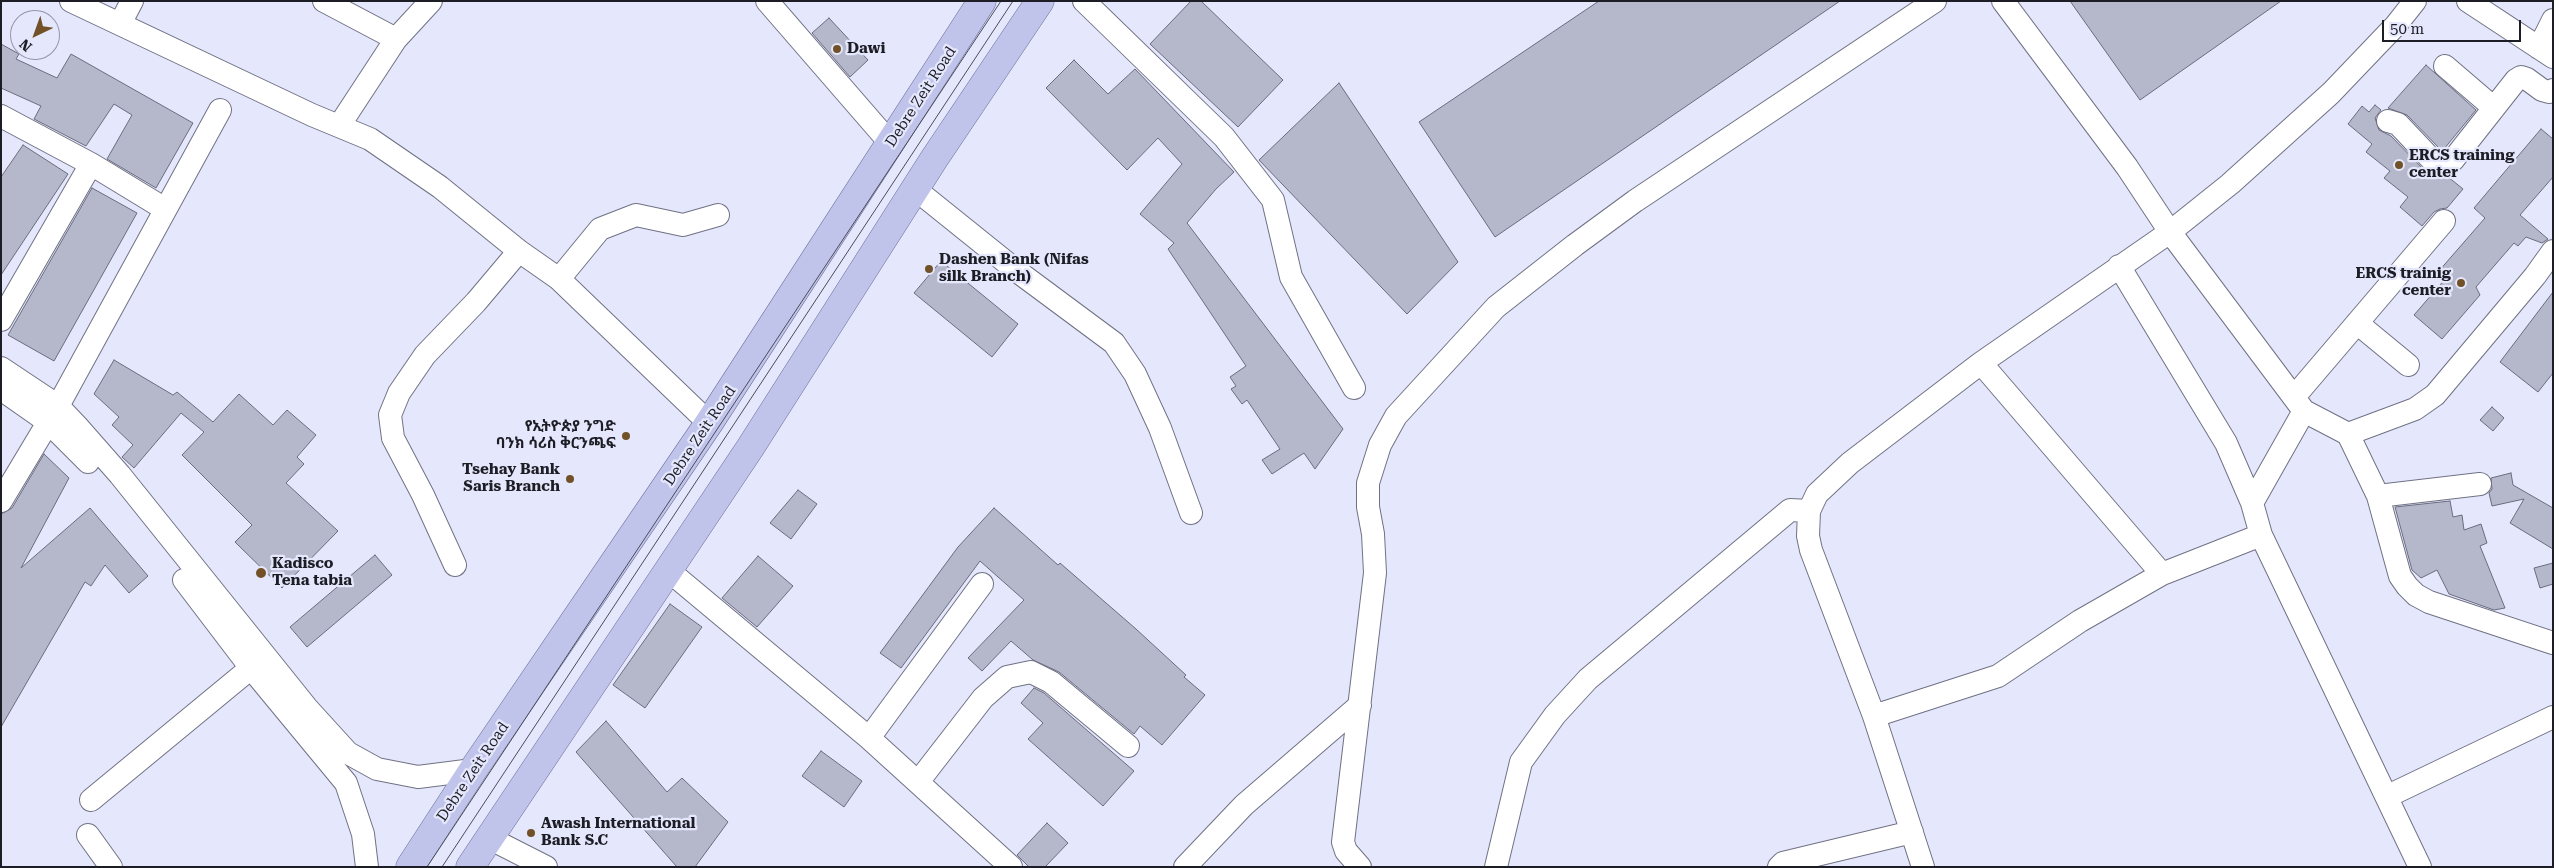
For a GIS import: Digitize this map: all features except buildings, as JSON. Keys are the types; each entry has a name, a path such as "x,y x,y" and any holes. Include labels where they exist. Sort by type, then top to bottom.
{"main road":[{"name":"Debre Zeit Road","path":"410,867 709,423 982,1"},
{"path":"470,867 670,571 915,189 1040,1"}],"street":[{"path":"71,1 370,139 424,177 519,251 559,279 709,423"},
{"path":"120,24 132,1"},
{"path":"324,1 396,40"},
{"path":"339,126 396,40 431,1"},
{"path":"767,1 891,144"},
{"path":"1084,1 1224,137 1273,200 1291,277 1354,388"},
{"path":"1360,867 1346,851 1343,842 1375,573 1373,534 1368,507 1368,483 1380,445 1396,416 1496,307 1574,245 1635,200 1934,1"},
{"path":"2003,1 2127,167 2170,232 2299,404 2348,434 2378,496 2400,576 2416,595 2429,602 2553,642"},
{"path":"1923,867 1874,716 1811,550 1808,536 1809,511 1817,494 1837,474 1981,363 2170,232 2271,148 2324,99 2396,25 2415,1"},
{"path":"2468,1 2546,53 2553,20"},
{"path":"2445,66 2494,108"},
{"path":"2388,121 2398,124 2433,161 2445,163 2453,160 2516,80 2521,77 2542,90 2549,92 2553,90"},
{"path":"1,501 53,414 220,110"},
{"path":"5,126 91,164 164,209"},
{"path":"1,320 91,164"},
{"path":"915,189 1017,271 1114,343 1136,374 1160,428 1191,513"},
{"path":"559,279 600,229 636,215 683,224 718,215"},
{"path":"2252,503 2299,404 2357,323 2444,221"},
{"path":"455,564 423,495 392,438 390,415 399,393 425,355 476,302 519,251"},
{"path":"2348,434 2415,409 2435,395 2535,276 2553,251"},
{"path":"2119,266 2226,443 2252,503 2261,535 2388,796 2420,867"},
{"path":"2357,323 2408,365"},
{"path":"1981,363 2162,574"},
{"path":"1,368 53,414 70,440 240,640 308,708 348,752 377,769 418,777 474,770"},
{"path":"1,389 53,414"},
{"path":"2378,496 2480,484"},
{"path":"1496,867 1521,762 1555,715 1588,679 1790,510 1809,511"},
{"path":"1874,716 1998,676 2080,621 2162,574 2261,535"},
{"path":"670,571 869,738 1011,867"},
{"path":"869,738 982,584"},
{"path":"240,640 251,668 346,783 363,834 367,867"},
{"path":"91,800 251,668"},
{"path":"918,782 983,698 1007,677 1031,672 1051,682 1128,746"},
{"path":"1185,867 1244,806 1360,705"},
{"path":"2388,796 2553,717"},
{"path":"1779,867 1783,863 1912,832"},
{"path":"88,835 111,867"},
{"path":"489,838 546,867"}],"tram line":[{"path":"427,867 1001,1"},
{"path":"442,867 1013,1"}],"place":[{"name":"Dawi","path":"837,49"},
{"name":"ERCS training center","path":"2399,165"},
{"name":"Dashen Bank (Nifas silk Branch)","path":"929,269"},
{"name":"ERCS trainig center","path":"2461,283"},
{"name":"የኢትዮጵያ ንግድ ባንክ ሳሪስ ቅርንጫፍ","path":"626,436"},
{"name":"Tsehay Bank Saris Branch","path":"570,479"},
{"name":"Kadisco Tena tabia","path":"261,573"},
{"name":"Awash International Bank S.C","path":"531,833"}]}
